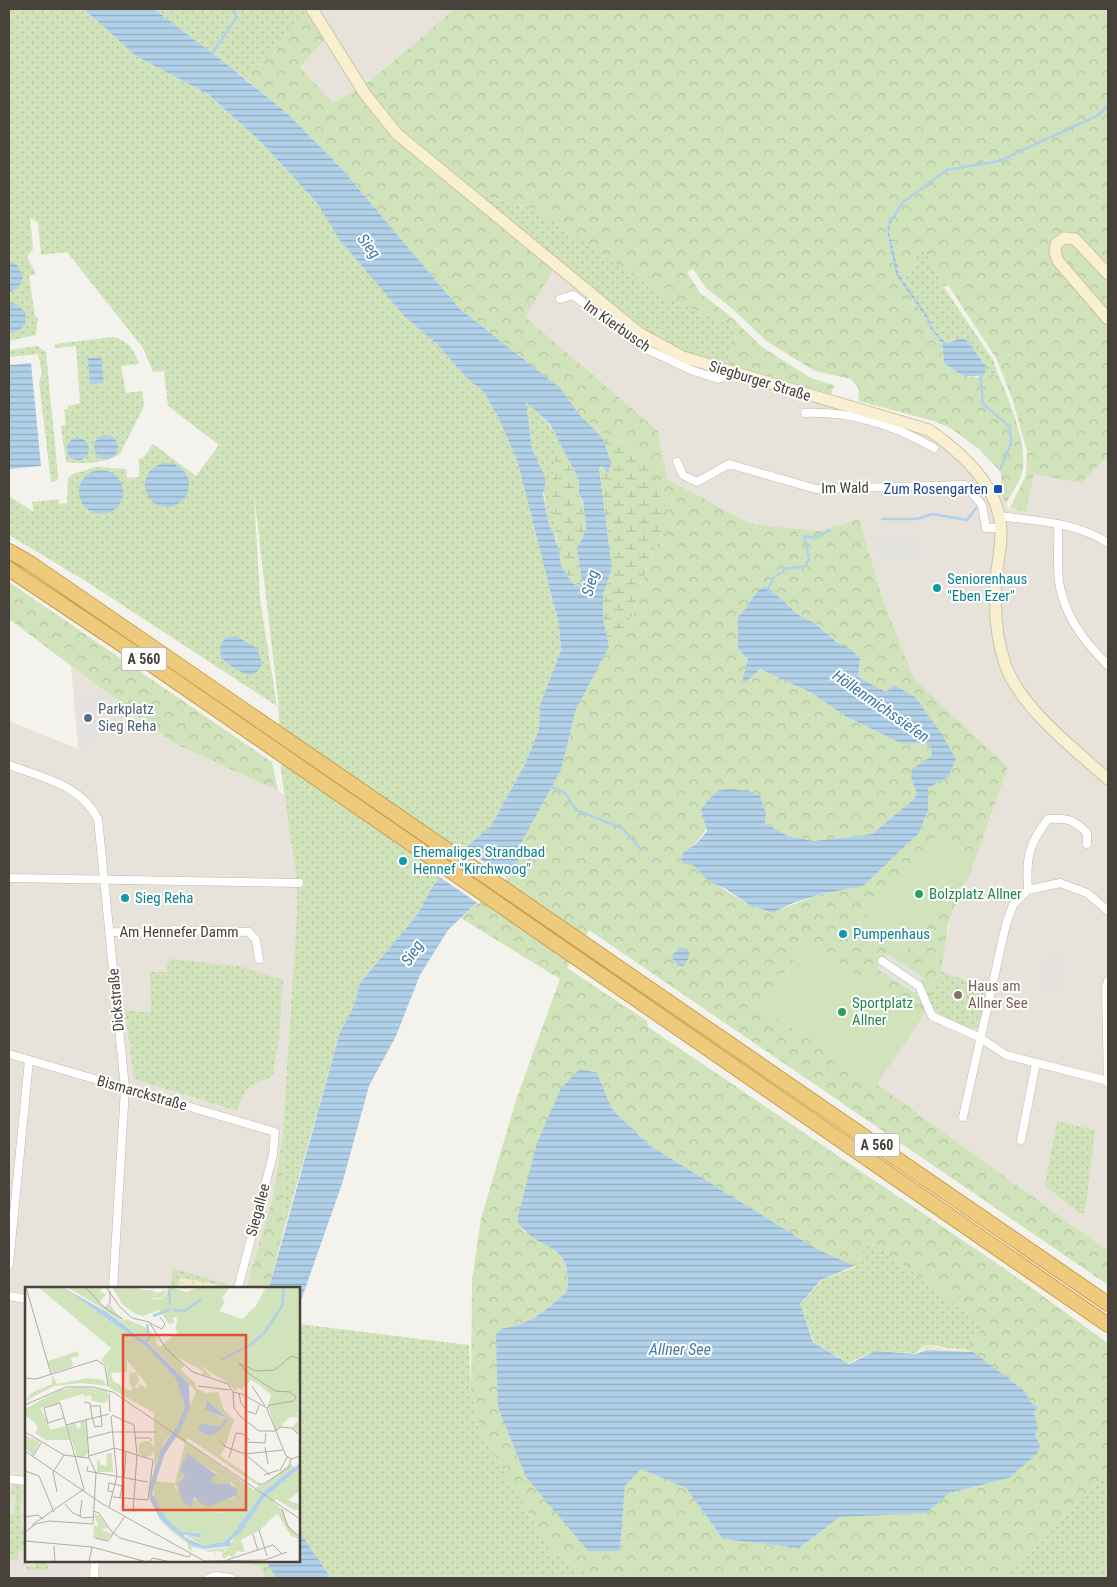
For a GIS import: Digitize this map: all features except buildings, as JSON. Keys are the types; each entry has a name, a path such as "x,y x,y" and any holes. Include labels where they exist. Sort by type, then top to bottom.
{"highway":[{"name":"A 560","path":"9,551 38,568 277,731 1108,1304"},
{"name":"A 560","path":"9,569 278,752 1108,1325"}],"main road":[{"name":"Siegburger Straße","path":"312,9 365,94 397,134 639,333 683,357 844,410 929,430 951,445 973,466 990,490 1001,528 996,580 995,623 1005,664 1016,688 1033,708 1069,745 1108,778"},
{"path":"1108,274 1076,239 1064,238 1056,244 1055,252 1058,261 1108,319"}],"street":[{"name":"Im Kierbusch","path":"560,299 573,295 642,347 691,370 718,379 724,377 728,372"},
{"path":"805,413 844,410 910,434 934,448"},
{"name":"Im Wald","path":"677,462 683,474 697,482 729,464 816,489 965,485 982,505 986,528 1001,528"},
{"path":"999,516 1058,524 1086,531 1108,543"},
{"path":"1058,524 1060,586 1069,615 1083,638 1108,665"},
{"name":"Dickstraße","path":"9,765 76,792 90,805 98,819 125,1088 113,1287"},
{"path":"1028,890 1026,860 1040,830 1048,819 1067,818 1078,823 1087,833 1087,844"},
{"path":"9,878 299,882"},
{"path":"963,1117 979,1037 986,1019 1006,924 1013,905 1028,890 1060,883 1087,893 1108,911"},
{"name":"Am Hennefer Damm","path":"110,932 162,933 174,930 248,932 256,940 260,951 259,959"},
{"path":"882,961 919,986 932,1016 979,1037 1006,1055 1108,1082 1106,987 1108,981"},
{"name":"Bismarckstraße","path":"9,1054 275,1132"},
{"path":"9,1264 29,1060"},
{"path":"1021,1140 1036,1063"},
{"name":"Siegallee","path":"238,1287 273,1155 275,1132"},
{"path":"9,1296 25,1299"},
{"path":"9,1478 25,1481"},
{"path":"94,1578 95,1562"},
{"path":"209,1578 216,1576 231,1578"}],"shaded area":[{"path":"305,9 454,9 372,80 333,103 300,67 324,41"},
{"path":"555,267 642,341 727,363 938,428 1001,493 1009,509 1026,512 1034,473 1081,483 1108,456 1108,1251 877,1084 759,1008 949,931 949,920 972,869 1008,767 914,679 882,597 859,519 819,531 751,524 667,479 658,431 524,317"},
{"path":"917,532 920,556 878,561 875,538"},
{"path":"71,666 175,744 286,795 297,881 297,910 283,1130 274,1193 246,1287 25,1287 25,1562 248,1562 260,1567 266,1578 9,1578 9,721 78,749"},
{"name":"Parkplatz Sieg Reha","path":"95,694 98,737 90,738 91,747 82,748 78,699 87,699 87,695"},
{"path":"1046,953 1066,957 1060,991 1039,987"},
{"path":"887,954 923,978 919,984 883,960"},
{"path":"881,962 918,987 914,993 877,969"},
{"path":"47,1562 66,1562 66,1571 80,1572 80,1578 49,1578 50,1568"}],"green space":[{"path":"9,9 84,9 136,56 208,94 262,143 317,203 341,240 405,317 438,345 466,377 484,392 499,419 518,463 559,625 561,650 540,705 539,730 524,766 491,826 462,851 433,886 417,915 360,983 353,1008 340,1032 284,1229 283,1130 297,910 297,881 281,771 278,699 254,494 260,599 277,706 87,582 9,535 9,496 34,512 32,502 58,499 59,504 67,503 68,478 73,474 96,467 126,469 127,478 139,477 139,459 143,458 153,444 196,476 219,445 168,406 164,371 153,372 143,348 67,252 41,255 38,223 30,217 33,249 27,257 36,274 29,276 35,317 38,318 36,335 9,341"},
{"path":"154,9 305,9 310,14 246,79"},
{"path":"454,9 1108,9 1108,456 1081,483 1034,474 1026,512 1010,508 1026,475 1027,451 1012,398 996,358 948,285 944,287 925,251 917,253 911,273 899,274 889,231 892,219 887,231 896,275 927,319 931,330 942,343 943,359 963,376 978,377 985,373 999,376 1008,398 1017,424 1023,462 1021,477 1006,504 1001,493 1001,472 980,450 952,429 934,421 858,401 859,389 851,379 815,371 766,341 735,311 706,288 693,269 687,272 700,293 730,316 762,347 811,378 834,385 831,394 727,363 736,335 731,325 669,299 533,208 479,195 555,267 525,317 658,431 667,479 751,524 819,531 859,519 882,597 914,679 1008,767 972,869 949,920 941,971 923,1016 807,942 761,1007 877,1084 1108,1251 1108,1285 589,930 567,968 647,1021 648,1027 1008,1271 1108,1343 1108,1470 1019,1565 998,1578 595,1578 551,1552 480,1430 471,1389 472,1281 481,1219 516,1100 560,979 461,918 500,880 517,867 521,843 561,770 576,709 609,647 632,616 647,566 661,534 627,444 603,433 579,414 560,388 460,309 341,168 288,114 246,79 310,14 324,41 300,67 333,103 372,80","holes":["754,594 776,594 797,614 816,624 836,642 851,649 860,658 858,677 886,692 955,759 948,777 928,788 928,811 919,833 862,886 821,894 771,913 723,889 683,853 703,834 708,822 712,795 735,791 747,797 766,813 765,824 788,836 814,841 872,834 913,800 917,794 911,777 932,756 931,747 925,743 903,744 845,716 812,693 759,669 747,681 748,660 738,648 738,617 747,609","887,954 923,978 919,984 883,960","597,1073 612,1109 649,1145 815,1248 855,1267 868,1241 933,1286 983,1328 969,1344 975,1355 1021,1388 1030,1402 1038,1407 1034,1412 1036,1430 1033,1438 1025,1455 1009,1478 949,1493 926,1512 840,1517 799,1548 723,1539 686,1488 641,1469 625,1486 620,1551 503,1328 530,1320 546,1310 567,1291 566,1268 563,1259 551,1247 522,1230"]},
{"path":"478,195 533,208 669,299 731,325 736,335 727,363 642,341"},
{"path":"925,251 944,287 993,360 999,376 985,373 984,362 966,339 948,343 944,341 933,329 929,318 899,274 911,273 917,253"},
{"path":"114,337 124,341 133,350 137,359 139,364 121,366 126,393 142,391 144,406 120,454 108,460 87,463 66,462 61,426 66,425 64,409 80,403 76,346 54,348 55,344"},
{"path":"37,346 46,352 58,475 57,481 51,482 39,382 42,373 38,354 9,357 9,350"},
{"path":"526,401 549,424 558,439 552,499 556,522 556,543 548,521 543,485 532,449"},
{"path":"579,414 603,433 627,444 646,460 656,478 665,501 661,534 647,566 632,616 609,647 603,618 603,595 612,568 599,467 601,466"},
{"path":"558,439 579,480 579,494 586,513 586,530 577,548 582,580 581,587 573,584 567,578 558,550 552,500"},
{"path":"9,582 272,762 278,791 175,744 9,619"},
{"name":"Bolzplatz Allner","path":"935,837 971,869 904,953 864,919"},
{"name":"Sportplatz Allner","path":"807,942 923,1016 877,1084 761,1007"},
{"path":"168,959 239,966 283,980 279,1040 272,1077 248,1088 242,1096 237,1111 134,1079 125,1010 151,1013 150,972 167,972"},
{"path":"941,971 989,990 980,1026 967,1028 960,1026 944,1018 928,1003"},
{"path":"1057,1121 1095,1130 1085,1212 1080,1214 1045,1185"},
{"path":"283,1130 284,1229 269,1287 246,1287 274,1193"},
{"path":"868,1241 933,1286 984,1328 974,1352 930,1345 923,1346 916,1353 876,1351 848,1363 814,1342 800,1305 822,1280 855,1267"},
{"path":"173,1268 230,1285 229,1287 171,1287"},
{"path":"300,1324 469,1345 471,1389 480,1430 551,1552 595,1578 331,1578 300,1532"},
{"path":"1108,1470 1108,1578 998,1578 1019,1565"},
{"path":"13,1483 23,1484 20,1515 22,1515 21,1527 24,1527 25,1552 19,1550 17,1561 9,1559 9,1514 14,1514 16,1495 11,1494"},
{"path":"36,1562 46,1562 49,1570 27,1570 26,1567 35,1566"},
{"path":"247,1562 267,1562 276,1578 266,1578 260,1567 248,1564"}],"sand":[{"path":"180,1278 217,1284 216,1287 179,1287"},
{"path":"930,1345 973,1352 920,1351 923,1346"}],"water":[{"name":"Sieg","path":"84,9 154,9 288,114 341,168 460,309 560,388 579,414 603,439 611,463 608,473 602,466 599,468 612,568 603,595 603,618 609,647 576,709 561,770 521,843 517,867 500,880 448,930 420,975 396,1036 369,1086 342,1184 300,1303 300,1287 269,1287 340,1032 353,1008 360,983 417,915 433,886 462,851 491,826 524,766 539,730 540,705 561,650 559,625 518,463 499,419 484,392 466,377 438,345 405,317 340,240 317,203 262,143 208,94 136,56","holes":["526,402 550,424 579,480 579,494 583,501 586,523 586,530 577,548 582,580 580,587 572,583 561,566 559,549 548,521 543,494 546,481 532,448"]},
{"path":"890,217 892,219 889,231 899,274 929,318 933,329 944,341 948,343 962,338 968,341 986,366 985,373 982,376 963,376 944,363 942,343 931,330 927,319 896,275 887,231"},
{"path":"9,262 17,265 23,277 19,287 10,292"},
{"path":"9,303 17,304 26,313 25,325 18,331 9,332"},
{"path":"101,357 104,383 90,384 88,358"},
{"path":"31,363 41,466 9,469 9,365"},
{"path":"106,435 111,436 117,442 117,452 111,458 106,459 101,458 95,452 94,447 95,442 101,436"},
{"path":"78,438 86,441 89,449 86,457 78,460 70,457 67,449 70,441"},
{"path":"163,463 171,463 183,469 189,485 183,501 171,507 163,507 151,501 145,489 145,481 151,469"},
{"path":"105,470 117,476 122,483 122,501 117,508 110,513 97,514 89,511 82,504 79,488 82,480 89,473"},
{"path":"764,586 776,594 797,614 816,624 836,642 851,649 860,658 858,677 886,692 894,685 915,697 941,733 956,759 948,777 928,788 928,811 919,833 863,886 821,894 793,903 772,913 750,905 726,889 709,881 693,865 682,863 683,853 698,842 707,831 701,810 712,796 719,791 730,789 747,790 760,796 766,813 765,824 788,836 814,841 872,834 913,800 917,794 911,777 912,769 932,756 931,747 925,743 903,744 845,716 812,693 760,669 747,681 742,682 748,660 738,648 738,617"},
{"path":"236,636 257,648 262,664 257,672 249,675 235,669 221,658 220,646 226,637"},
{"path":"680,948 688,949 689,951 688,958 683,966 677,965 671,956"},
{"name":"Allner See","path":"580,1069 597,1073 612,1109 649,1145 815,1248 854,1266 821,1280 800,1304 813,1342 849,1364 876,1351 916,1354 927,1350 973,1352 1026,1393 1030,1402 1038,1407 1034,1412 1038,1428 1035,1435 1040,1445 1038,1453 1009,1478 949,1493 926,1513 840,1517 799,1548 723,1539 686,1488 641,1469 625,1486 620,1551 588,1551 526,1477 498,1407 496,1335 503,1328 530,1320 553,1304 567,1291 567,1274 564,1262 559,1254 525,1231 517,1220 537,1143 561,1088"},
{"path":"300,1532 331,1578 276,1578 267,1562 300,1562"}],"pier":[{"path":"463,847 507,878 479,904 438,876"}],"waterway":[{"path":"211,55 236,18 234,9"},
{"name":"Höllenmichssiefen","path":"891,221 903,202 947,170 999,161 1099,115 1108,105"},
{"name":"Höllenmichssiefen","path":"980,374 983,404 1010,427 1011,443 1000,470"},
{"name":"Höllenmichssiefen","path":"882,519 917,519 932,514 967,520 976,508"},
{"name":"Höllenmichssiefen","path":"769,592 768,589 774,577 783,572 784,569 805,566 809,559 804,536 816,538 830,530"},
{"name":"Höllenmichssiefen","path":"550,786 565,793 576,810 622,828 642,850"}],"place":[{"name":"Zum Rosengarten","path":"998,489"},
{"name":"Seniorenhaus \"Eben Ezer\"","path":"937,588"},
{"name":"Parkplatz Sieg Reha","path":"88,718"},
{"name":"Ehemaliges Strandbad Hennef \"Kirchwoog\"","path":"403,861"},
{"name":"Bolzplatz Allner","path":"919,894"},
{"name":"Sieg Reha","path":"125,898"},
{"name":"Pumpenhaus","path":"843,934"},
{"name":"Haus am Allner See","path":"958,995"},
{"name":"Sportplatz Allner","path":"842,1012"}]}
